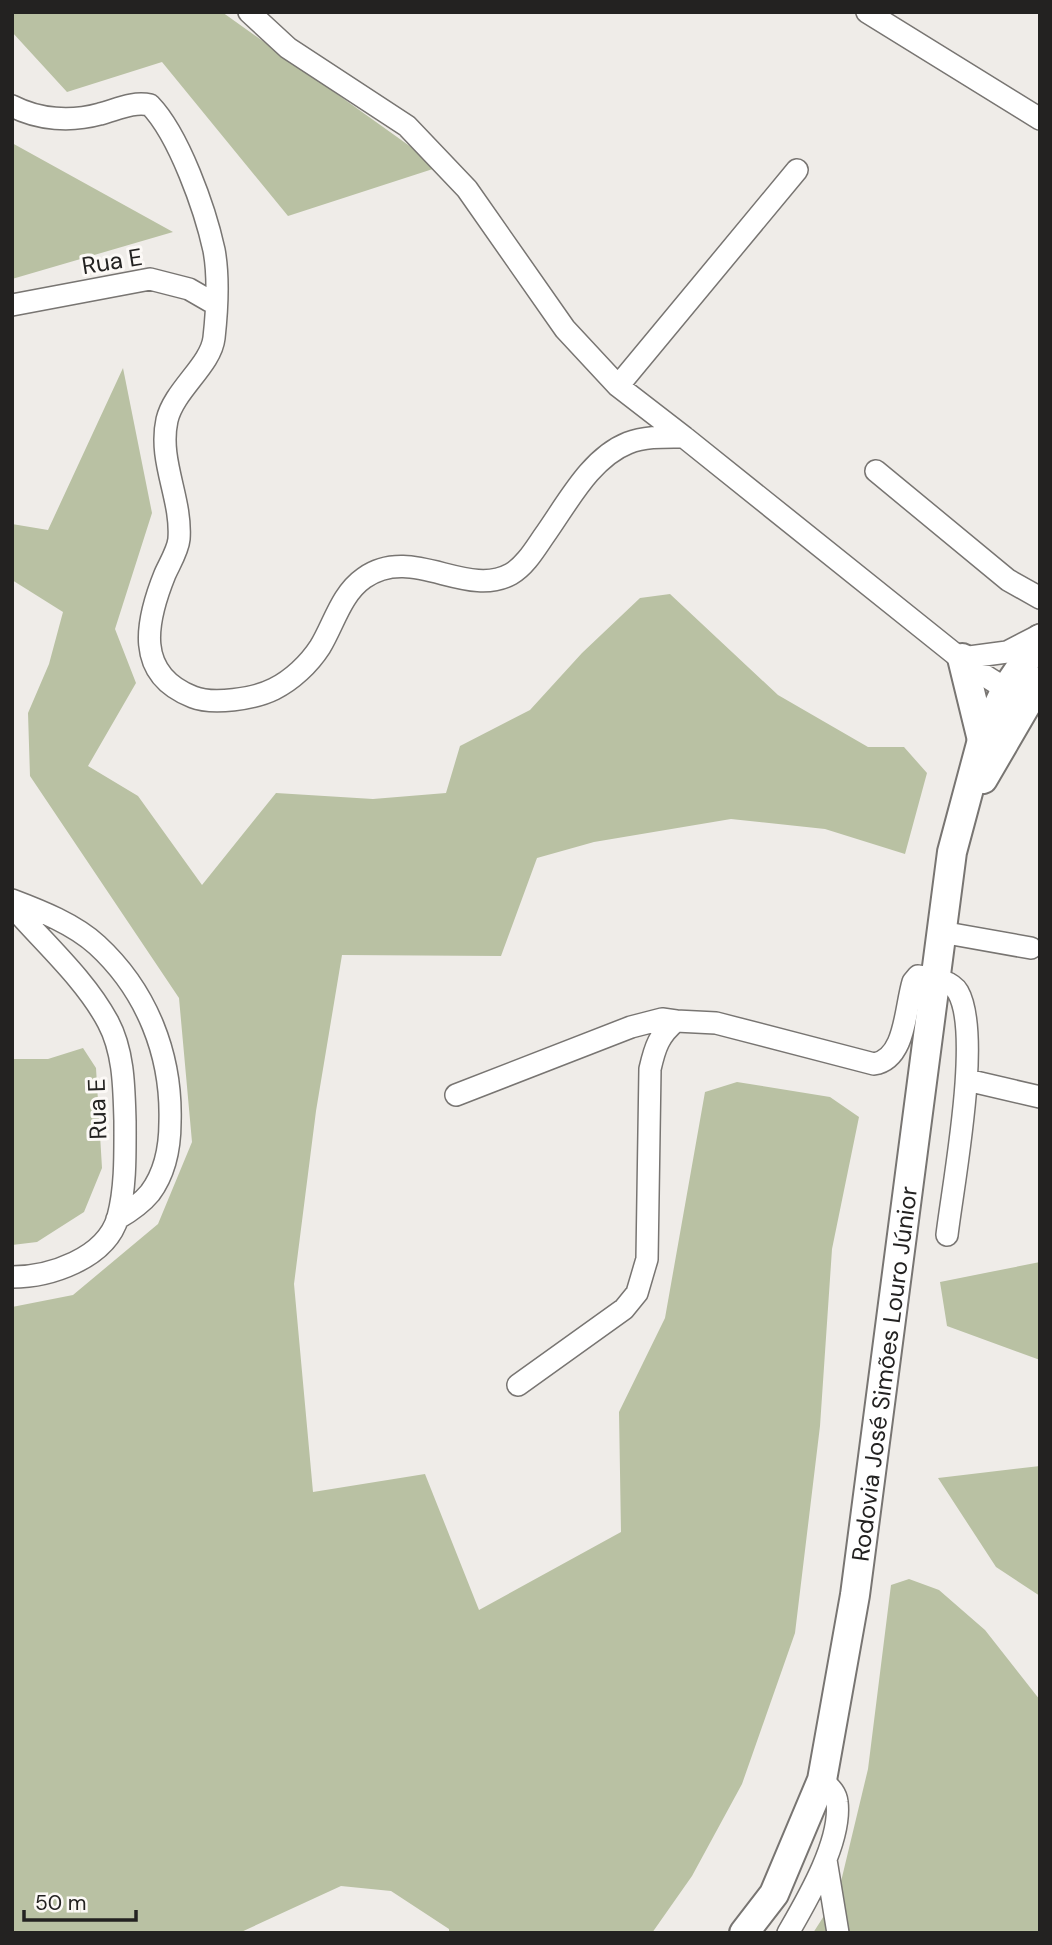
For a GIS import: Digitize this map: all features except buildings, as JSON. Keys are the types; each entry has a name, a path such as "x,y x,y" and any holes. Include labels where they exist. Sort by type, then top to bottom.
{"main road":[{"name":"Rodovia José Simões Louro Júnior","path":"970,794 985,776 1029,688 1040,637"},
{"path":"962,658 982,740"},
{"name":"Rodovia José Simões Louro Júnior","path":"744,1933 774,1894 822,1780 855,1595 934,979 953,852 970,794 972,770 982,740 1029,688"}],"street":[{"path":"250,12 288,48 386,110 435,154 499,230 565,329 618,386 962,658 1029,688"},
{"path":"867,12 1040,119"},
{"path":"12,106 23,112 72,120 138,104 153,108 183,163 214,250 214,343 174,399 163,441 177,512 179,541 153,609 147,637 154,663 174,690 200,700 238,698 272,691 300,671 320,647 343,601 359,581 378,568 396,565 478,580 496,579 512,573 528,557 601,459 628,443 684,437"},
{"path":"618,386 797,170"},
{"name":"Rua E","path":"12,305 150,279 189,289 215,304"},
{"path":"876,471 1008,580 1040,598"},
{"path":"962,658 1006,652 1040,637"},
{"path":"12,900 49,915 95,943 121,970 155,1030 167,1065 170,1141 164,1165 152,1191 137,1206 117,1219"},
{"name":"Rua E","path":"12,906 108,1021 117,1043 122,1069 125,1159 117,1219 91,1253 62,1268 34,1277 12,1277"},
{"path":"941,932 1031,948"},
{"path":"456,1095 631,1027 662,1019 716,1023 874,1064 885,1062 894,1053 914,982 918,976 934,979 957,991 963,1013 967,1080 947,1235"},
{"path":"518,1385 624,1309 644,1278 648,1259 650,1069 655,1046 663,1032 676,1021"},
{"path":"967,1080 1040,1097"},
{"path":"788,1933 826,1860 837,1803 833,1790 822,1780"},
{"path":"826,1860 838,1933"}],"green space":[{"path":"12,12 222,12 439,167 288,216 162,62 67,92 12,32"},
{"path":"12,143 173,232 12,279"},
{"path":"123,368 152,513 115,629 136,683 88,766 138,796 202,885 276,793 373,799 446,793 460,746 530,710 582,653 640,598 670,594 778,695 868,747 904,747 927,773 905,854 825,829 731,819 594,842 537,858 501,956 342,955 316,1111 294,1284 313,1492 425,1474 479,1610 621,1532 619,1412 665,1318 705,1092 737,1082 830,1097 859,1117 832,1249 820,1426 795,1633 742,1784 692,1876 652,1933 449,1933 449,1929 391,1891 341,1886 239,1933 12,1933 12,1307 73,1295 158,1224 192,1142 179,998 30,776 28,713 49,664 63,612 12,580 12,524 48,530"},
{"path":"83,1048 96,1068 102,1168 84,1212 37,1242 12,1245 12,1059 48,1059"},
{"path":"1040,1262 1040,1360 947,1326 940,1282"},
{"path":"1040,1466 1040,1596 996,1567 938,1478"},
{"path":"909,1579 939,1590 985,1630 1040,1700 1040,1933 813,1933 838,1894 868,1769 891,1585"}]}
